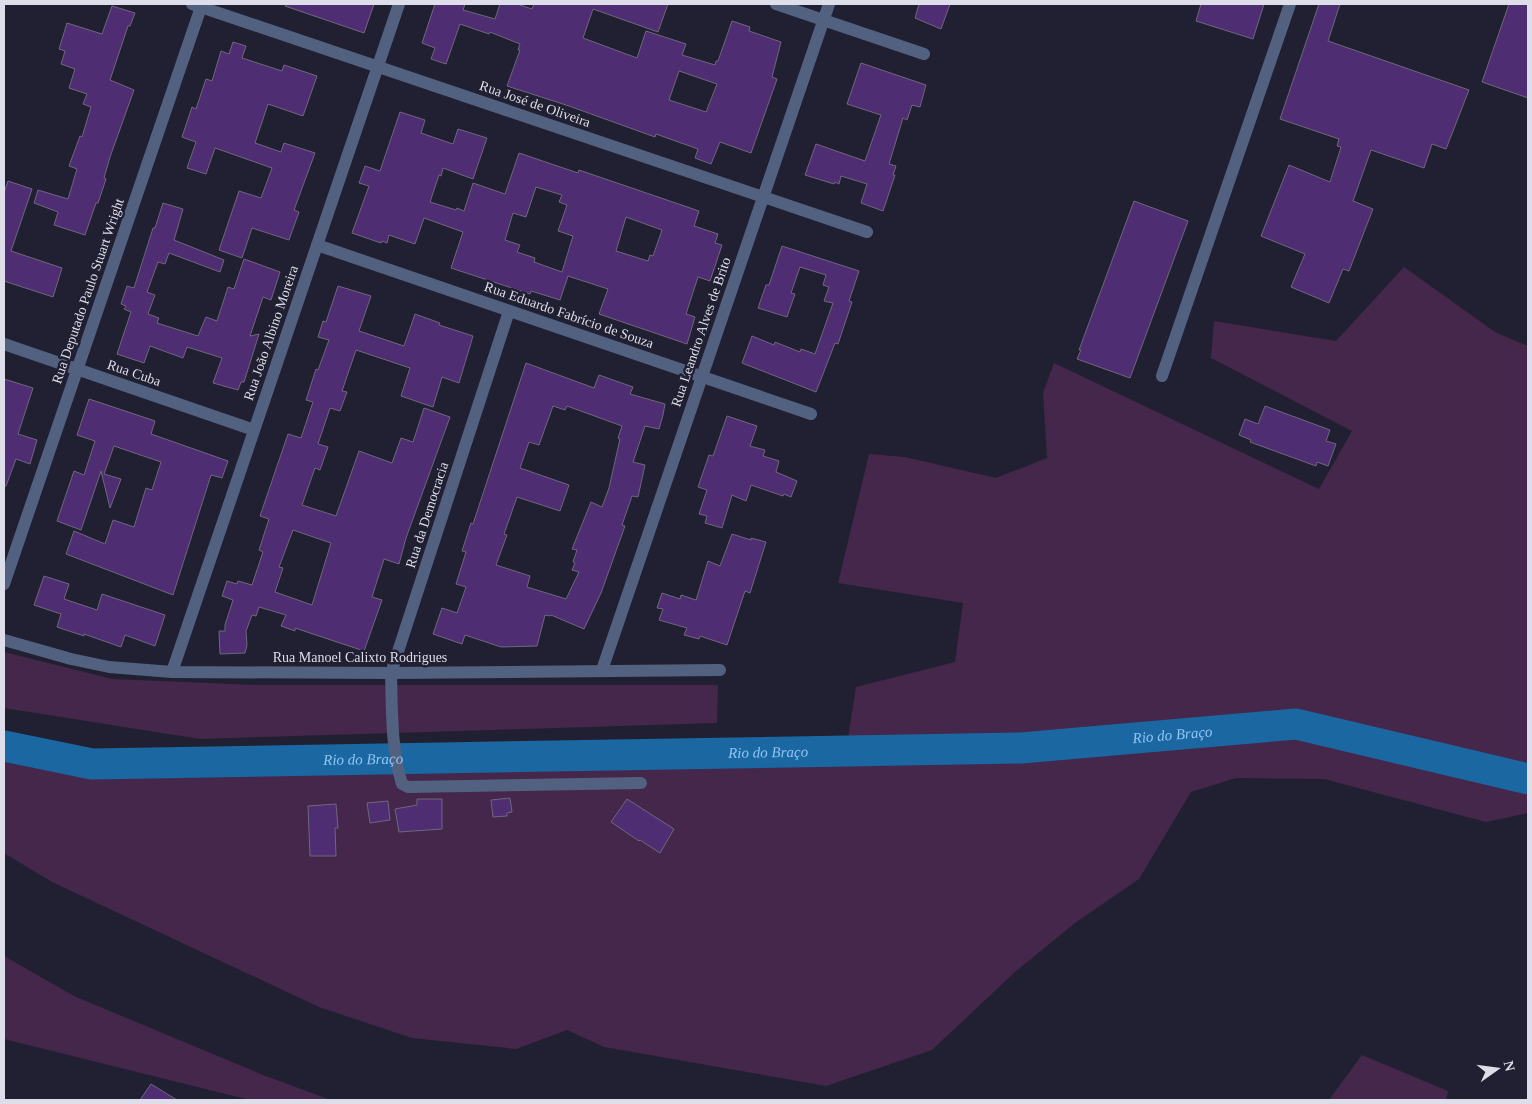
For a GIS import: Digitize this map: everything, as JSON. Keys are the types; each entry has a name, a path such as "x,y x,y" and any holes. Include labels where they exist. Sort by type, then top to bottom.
{"street":[{"name":"Rua João Albino Moreira","path":"172,672 399,4"},
{"path":"776,4 924,54"},
{"name":"Rua Leandro Alves de Brito","path":"602,670 829,4"},
{"path":"1162,376 1290,4"},
{"name":"Rua José de Oliveira","path":"196,5 867,232"},
{"name":"Rua Deputado Paulo Stuart Wright","path":"4,584 77,369 196,5"},
{"name":"Rua Eduardo Fabrício de Souza","path":"317,245 811,414"},
{"name":"Rua da Democracia","path":"509,311 391,673 394,732 399,774 402,784 408,787 641,783"},
{"name":"Rua Cuba","path":"4,344 254,430"},
{"name":"Rua Manoel Calixto Rodrigues","path":"4,640 70,659 109,667 172,672 391,673 720,670"}],"shaded area":[{"path":"1404,267 1495,332 1528,346 1528,813 1486,822 1324,779 1236,778 1191,792 1139,879 1075,923 1015,972 932,1050 826,1086 604,1047 567,1030 516,1049 412,1038 319,1007 52,882 4,853 4,731 94,750 299,751 682,743 847,744 856,687 955,662 963,603 838,583 869,454 905,457 996,478 1047,458 1043,393 1054,363 1319,489 1352,431 1211,358 1214,321 1336,341"},
{"path":"4,652 112,679 259,685 718,685 717,723 200,739 4,708"},
{"path":"4,956 74,996 263,1075 331,1100 250,1100 4,1039"},
{"path":"1362,1055 1448,1091 1446,1100 1329,1100"}],"building":[{"path":"286,4 374,4 364,33 285,6"},
{"path":"435,4 465,4 463,10 495,19 500,4 517,4 532,9 534,4 668,4 658,32 593,9 583,38 637,58 646,31 686,44 682,55 715,65 732,21 750,27 749,31 781,42 772,77 777,79 751,153 720,142 711,164 695,158 698,149 656,134 655,137 507,86 520,50 518,50 520,44 490,32 489,34 460,24 446,64 431,59 435,48 422,43","holes":["679,71 717,84 706,112 669,100"]},
{"path":"919,4 950,4 941,29 915,18"},
{"path":"1201,4 1264,4 1253,39 1196,21"},
{"path":"1319,4 1340,4 1328,41 1469,90 1446,149 1432,144 1424,168 1371,150 1353,201 1373,209 1349,271 1343,269 1329,303 1291,287 1305,254 1261,236 1289,165 1330,182 1341,147 1337,146 1339,139 1280,119"},
{"path":"1509,4 1528,4 1528,98 1482,82"},
{"path":"112,6 135,13 130,26 128,26 110,80 134,90 110,157 104,178 106,179 98,203 96,203 85,235 54,225 58,212 34,203 38,190 68,199 77,169 69,166 80,136 82,137 91,107 83,104 87,94 69,88 75,69 61,64 65,51 59,49 67,23 102,34"},
{"path":"233,42 246,46 242,58 282,71 284,65 317,76 303,116 268,104 255,143 281,152 284,143 315,153 294,210 299,212 289,240 252,228 242,258 219,250 239,191 261,198 272,168 215,148 206,174 187,168 196,142 182,137 192,107 196,109 206,79 212,81 221,51 229,54"},
{"path":"861,63 926,85 920,107 912,105 907,120 903,118 889,164 896,166 893,175 895,175 883,211 861,203 867,184 841,176 839,184 835,182 834,184 805,175 816,144 865,161 881,115 847,104"},
{"path":"400,112 425,120 421,133 453,144 458,129 487,138 473,179 443,168 430,202 464,211 473,183 505,194 519,153 578,173 579,170 699,211 694,226 718,234 715,243 722,245 710,281 698,277 686,314 695,317 687,344 599,314 608,289 568,276 560,300 531,291 530,294 451,268 463,232 424,218 415,244 389,235 387,243 382,241 381,243 352,233 369,186 359,183 365,166 380,171","holes":["536,187 562,195 559,202 567,205 558,231 573,236 562,272 534,262 535,258 517,252 520,245 505,240 513,213 526,217","626,217 662,230 653,256 650,255 648,261 616,251"]},
{"path":"8,181 32,189 11,251 62,268 53,297 4,281 4,193"},
{"path":"1134,201 1188,221 1130,378 1077,359"},
{"path":"163,203 183,209 174,240 224,260 220,272 169,253 165,264 158,262 147,292 155,295 148,314 159,318 157,323 198,336 206,317 217,321 228,287 234,289 244,259 280,272 271,300 263,297 250,336 259,334 244,382 241,382 238,390 213,383 222,358 187,347 183,358 150,346 144,363 117,354 131,312 124,309 126,306 121,304 127,286 134,288"},
{"path":"782,246 859,271 849,301 852,302 838,344 835,343 816,392 742,363 752,336 774,345 775,342 800,352 801,349 815,354 833,303 824,301 829,287 823,285 826,275 800,267 791,293 795,294 787,317 758,308 766,285 769,285"},
{"path":"338,286 371,296 359,331 404,346 415,314 440,323 439,325 473,336 459,383 442,377 433,407 401,396 410,368 356,350 342,391 347,392 340,411 330,408 318,444 328,447 320,470 315,468 302,505 336,516 359,451 392,463 401,438 413,442 424,408 450,417 406,538 399,564 384,559 372,597 382,600 364,651 295,628 295,631 281,626 286,615 259,607 256,616 252,615 246,631 247,645 245,653 220,654 219,631 225,631 233,600 222,596 227,581 237,584 238,581 252,585 263,552 259,550 269,519 260,516 288,434 301,438 313,402 306,400 316,369 318,370 329,340 318,337 323,321 326,322","holes":["293,530 331,543 312,605 275,592 283,568 279,567"]},
{"path":"526,363 594,388 599,375 633,387 630,394 665,404 659,429 645,426 633,462 645,465 638,497 632,496 622,525 625,526 601,593 584,629 551,615 545,615 537,646 501,647 465,635 462,644 433,634 442,608 457,613 466,587 456,584 466,552 462,551 471,523 473,524","holes":["553,406 565,410 567,406 622,426 609,488 602,507 591,502 572,549 577,550 572,570 579,572 566,599 527,587 530,576 496,565 507,535 504,534 517,497 560,511 569,485 520,468 529,442 539,445"]},
{"path":"4,379 33,388 18,434 37,440 30,464 16,459 6,486 4,486"},
{"path":"89,399 155,421 151,434 228,461 222,478 211,475 173,595 66,554 74,531 105,544 113,520 134,527 146,488 152,490 161,462 114,446 104,474 121,479 110,508 101,471 81,530 57,521 74,471 84,475 95,441 77,435"},
{"path":"1265,406 1330,430 1326,441 1336,444 1328,466 1317,462 1316,466 1250,442 1251,440 1239,435 1245,419 1258,424"},
{"path":"727,416 757,426 750,446 765,450 763,456 779,461 776,472 797,481 791,497 751,485 746,501 732,495 722,528 705,523 707,516 699,514 707,490 698,487 709,455 713,456"},
{"path":"732,534 766,542 750,593 745,591 727,645 700,636 699,639 684,635 687,628 659,620 663,609 657,608 662,593 680,599 681,595 696,600 708,561 720,566"},
{"path":"44,576 69,584 64,599 97,610 102,594 165,615 155,646 125,635 121,647 57,627 61,614 34,605"},
{"path":"510,798 512,812 507,813 507,816 493,817 491,800"},
{"path":"417,799 442,799 442,829 399,832 395,809 417,805"},
{"path":"627,799 674,829 660,853 611,822"},
{"path":"388,801 390,820 370,823 367,803"},
{"path":"336,804 338,828 335,828 336,856 310,856 308,806"},
{"path":"151,1084 177,1100 140,1100"}],"waterway":[{"name":"Rio do Braço","path":"4,746 92,764 1021,748 1296,724 1528,779"}]}
